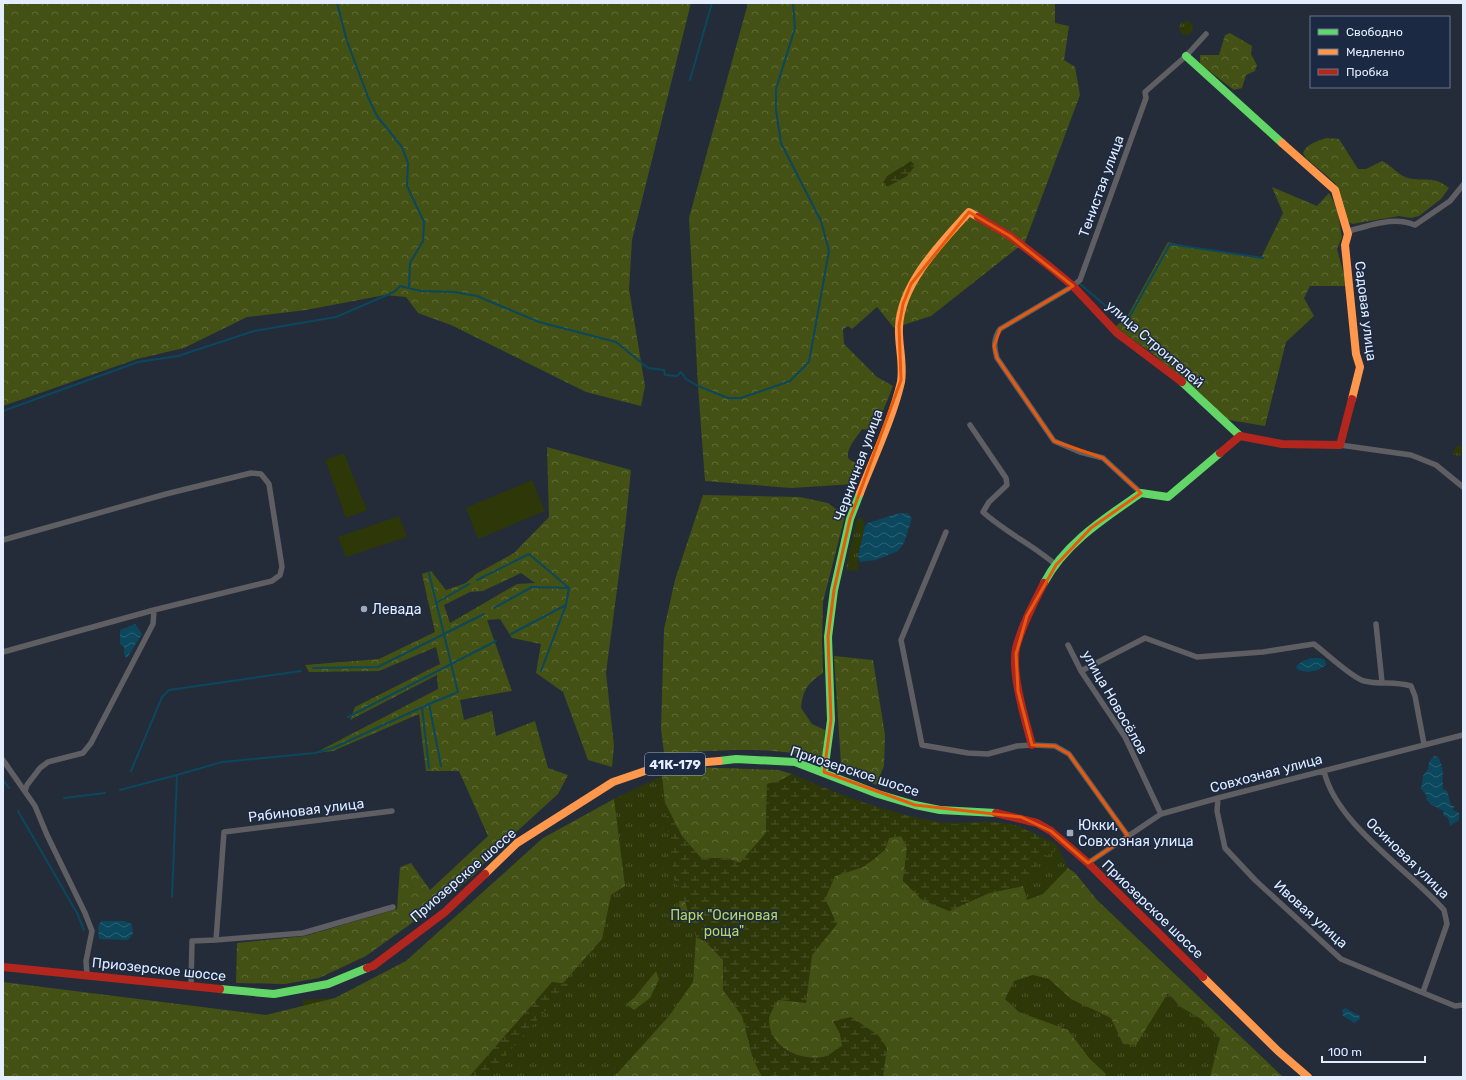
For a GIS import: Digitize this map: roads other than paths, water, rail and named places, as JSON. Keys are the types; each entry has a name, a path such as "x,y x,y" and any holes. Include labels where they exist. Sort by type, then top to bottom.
{"street":[{"path":"1186,56 1206,34"},
{"name":"Тенистая улица","path":"1073,286 1082,276 1146,98 1145,92 1186,56"},
{"name":"Садовая улица","path":"1186,56 1277,139 1332,186 1348,234 1345,244 1356,354 1360,367 1340,445"},
{"path":"1348,234 1352,230 1388,221 1399,221 1415,225 1450,201 1463,185"},
{"name":"улица Строителей","path":"969,212 1010,236 1073,286 1108,325 1181,381 1221,422 1240,436"},
{"name":"Черничная улица","path":"824,772 831,720 828,637 834,590 850,519 891,414 901,380 899,326 903,304 911,284 948,235 969,212"},
{"path":"1073,286 1000,329 996,334 994,346 997,358 1054,441 1080,452 1103,458 1141,494 1168,497 1240,436 1282,444 1340,445 1411,455 1436,465 1463,487"},
{"path":"970,425 1006,478 1007,486 989,502 983,512 992,520 1041,552 1056,565"},
{"path":"3,540 166,494 250,473 261,474 269,484 282,567 280,575 272,581 154,610 3,652"},
{"path":"1032,745 1018,691 1016,649 1027,616 1056,565 1091,528 1141,494"},
{"path":"946,532 901,640 922,745 968,753 988,754 1017,746 1055,746 1068,754 1128,836"},
{"path":"25,791 27,785 40,768 48,762 83,753 92,742 153,624 154,610"},
{"path":"1376,624 1382,682"},
{"path":"1081,671 1145,638 1197,657 1263,652 1314,644 1364,681 1399,682 1410,686 1415,696 1424,744"},
{"name":"улица Новосёлов","path":"1068,645 1081,671 1125,737 1161,814"},
{"name":"Совхозная улица","path":"1088,863 1161,814 1463,735"},
{"name":"Приозерское шоссе","path":"3,966 274,994 328,984 373,966 445,912 517,843 613,782 648,770 671,765 758,759 795,762 878,794 914,805 940,810 1001,813 1021,817 1037,823 1051,831 1088,863 1278,1052 1308,1077"},
{"path":"3,760 35,806 47,835 85,913 92,931 86,961 87,975"},
{"name":"Осиновая улица","path":"1324,771 1330,792 1347,816 1444,910 1447,924 1423,992"},
{"name":"Ивовая улица","path":"1218,798 1217,811 1225,848 1255,880 1341,959 1455,1006 1463,1005"},
{"name":"Рябиновая улица","path":"216,940 224,832 392,811"},
{"path":"191,986 192,941 303,933 393,907"}],"water":[{"path":"907,513 912,518 904,543 898,551 876,560 860,562 858,556 865,526 868,523 896,514"},
{"path":"135,624 142,634 127,658 124,655 124,647 120,644 120,630"},
{"path":"1311,658 1320,658 1325,660 1326,665 1310,672 1302,671 1295,667 1303,661"},
{"path":"1434,756 1438,757 1442,766 1443,789 1447,791 1451,805 1455,807 1452,809 1459,813 1459,820 1450,826 1448,818 1443,815 1444,811 1432,805 1426,799 1427,796 1421,789 1423,776 1428,769 1429,762"},
{"path":"101,921 124,921 132,924 133,934 128,940 99,939 98,927"},
{"path":"1345,1008 1360,1016 1360,1019 1354,1023 1343,1016 1342,1010"}],"waterway":[{"path":"337,3 347,41 368,97 377,116 402,147 408,163 407,186 424,222 423,241 410,263 409,287"},
{"path":"690,80 712,3"},
{"path":"3,411 138,362 178,356 254,331 336,317 394,292 400,286 421,291 454,292 477,296 539,322 616,342 648,368 664,370 665,375 677,376 681,372 686,379 698,386 728,398 741,398 790,381 809,362 829,251 821,221 781,143 776,110 776,89 795,28 793,3"},
{"path":"1080,284 1126,323 1170,244 1263,258"},
{"path":"477,580 529,554 569,588 566,605 541,671"},
{"path":"429,573 458,692 429,704 441,766"},
{"path":"436,603 469,584"},
{"path":"494,608 532,587 569,588"},
{"path":"511,634 566,605"},
{"path":"313,668 378,667 484,614"},
{"path":"348,717 496,641"},
{"path":"131,771 162,697 169,690 301,671"},
{"path":"172,897 177,775 222,762 315,753 333,748 429,704"},
{"path":"422,707 429,768"},
{"path":"120,790 177,775"},
{"path":"3,780 9,788"},
{"path":"64,798 105,793"},
{"path":"18,811 77,913 84,930"}],"place":[{"name":"Левада","path":"364,609"},
{"name":"Юкки, Совхозная улица","path":"1070,833"}],"park label":[{"name":"Парк \"Осиновая роща\"","path":"724,924"}]}
